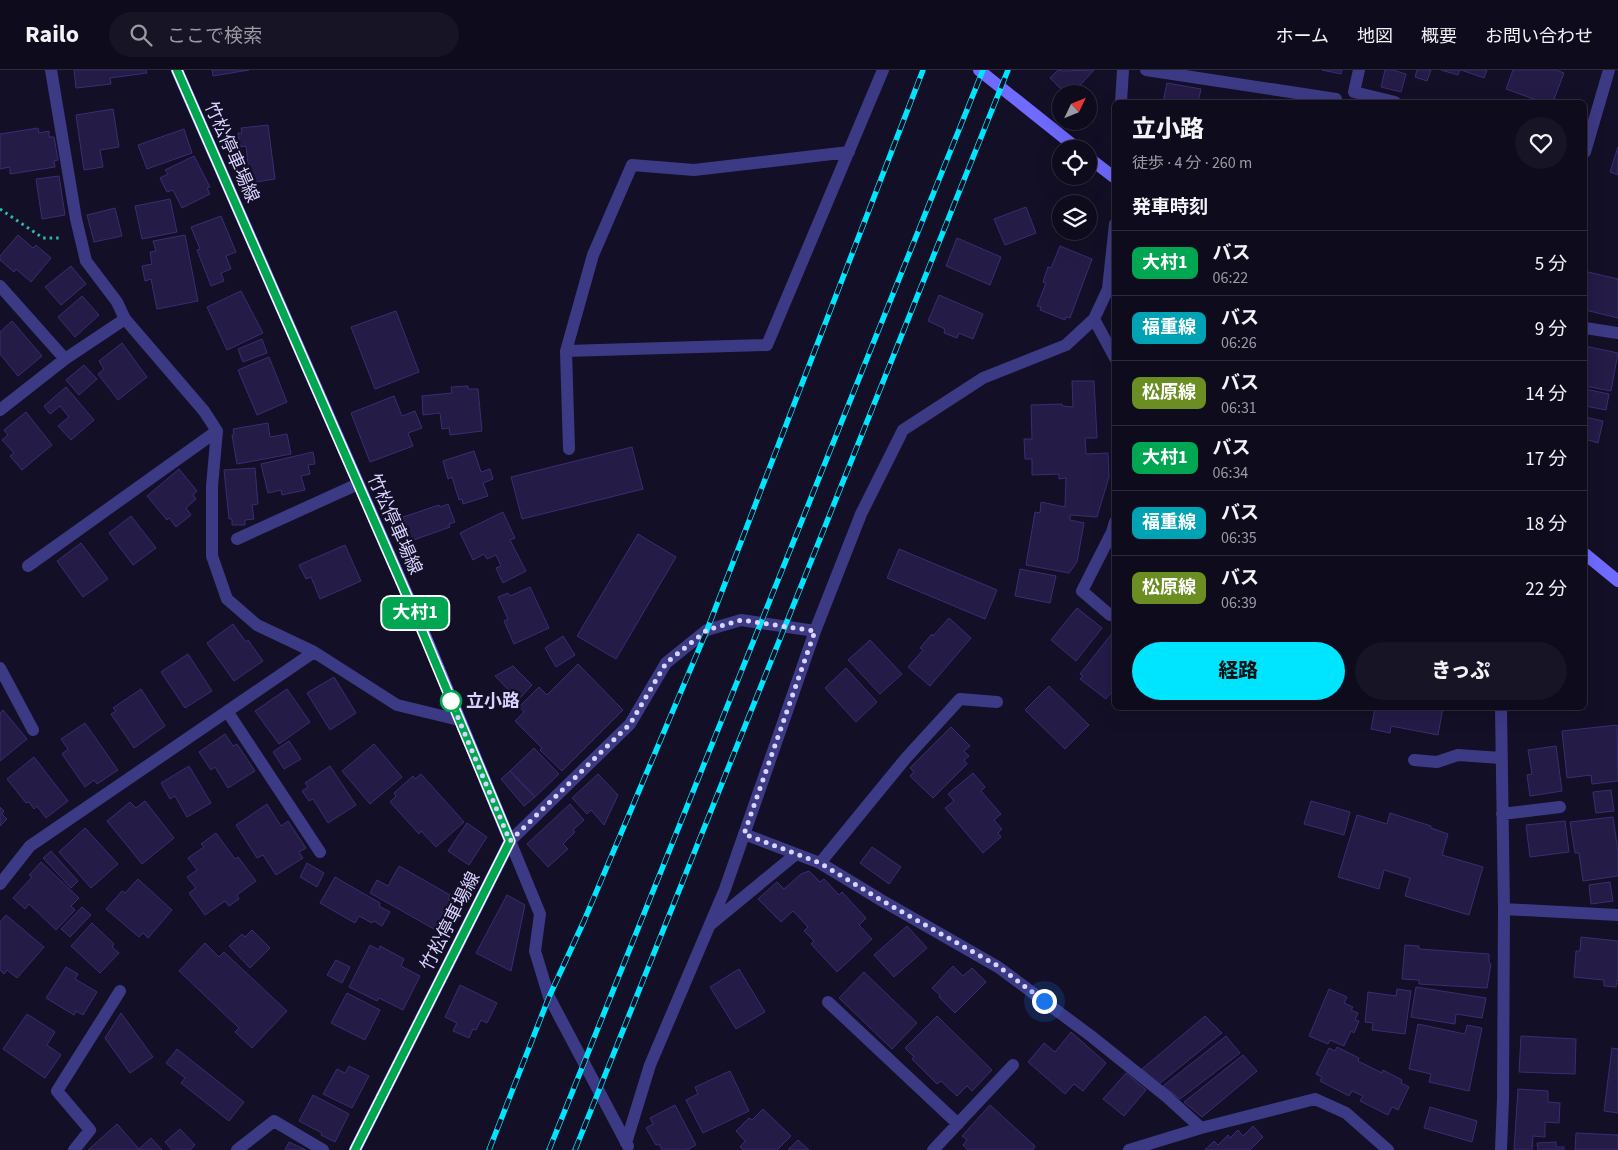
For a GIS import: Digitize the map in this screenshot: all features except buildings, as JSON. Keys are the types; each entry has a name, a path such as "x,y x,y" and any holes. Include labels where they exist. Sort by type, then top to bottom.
{"main road":[{"name":"竹松停車場線","path":"177,70 426,638 510,841 355,1150"},
{"path":"978,70 1067,140"},
{"path":"1097,164 1112,176"},
{"path":"1587,556 1618,581"}],"street":[{"path":"51,70 86,261 116,302 125,319 204,411 217,431 212,486 212,556 227,599 257,625 314,652 397,706 459,720"},
{"path":"566,351 767,345 883,70"},
{"path":"1121,100 1123,70"},
{"path":"1146,70 1336,100"},
{"path":"1359,70 1354,92 1381,100"},
{"path":"1587,145 1609,70"},
{"path":"569,449 566,351 593,256 632,165 694,170 849,152"},
{"path":"628,1146 650,1065 725,890 815,631 861,514 904,430 983,378 1066,345 1094,319 1108,289 1112,252"},
{"path":"0,286 65,360"},
{"path":"0,410 65,360 125,319"},
{"path":"1094,319 1112,352"},
{"path":"1587,328 1618,333"},
{"path":"28,566 217,431"},
{"path":"236,539 358,484"},
{"path":"1110,615 1082,591 1112,532"},
{"path":"628,1146 548,998 535,951 540,914 510,841 630,724 666,663 707,630 741,620 815,631"},
{"path":"0,884 30,846 314,652"},
{"path":"0,668 33,730"},
{"path":"820,863 906,758 960,700 997,702"},
{"path":"1501,710 1504,909 1501,1150"},
{"path":"227,711 320,852"},
{"path":"1414,760 1437,762 1458,755 1502,758"},
{"path":"1502,814 1560,807"},
{"path":"744,834 820,863 998,966 1091,1036 1167,1097 1201,1128"},
{"path":"709,925 796,854"},
{"path":"1504,909 1618,915"},
{"path":"74,1150 90,1130 57,1091 120,991"},
{"path":"828,1002 958,1124"},
{"path":"933,1150 1013,1065"},
{"path":"1129,1150 1201,1128 1315,1099 1346,1113 1388,1150"},
{"path":"237,1150 274,1121 323,1150"}],"path":[{"path":"0,209 43,238 81,238"}],"railway":[{"path":"489,1150 549,997 584,921 707,630 923,70"},
{"path":"549,1150 983,70"},
{"path":"575,1150 1008,70"}],"bus line":[{"name":"大村1","path":"177,70 418,621 510,841 355,1150"}],"place":[{"name":"立小路","path":"451,701"}],"route":[{"path":"451,701 510,841 630,724 666,663 707,630 741,620 815,631 744,834 820,863 998,966 1044,1001"}]}
